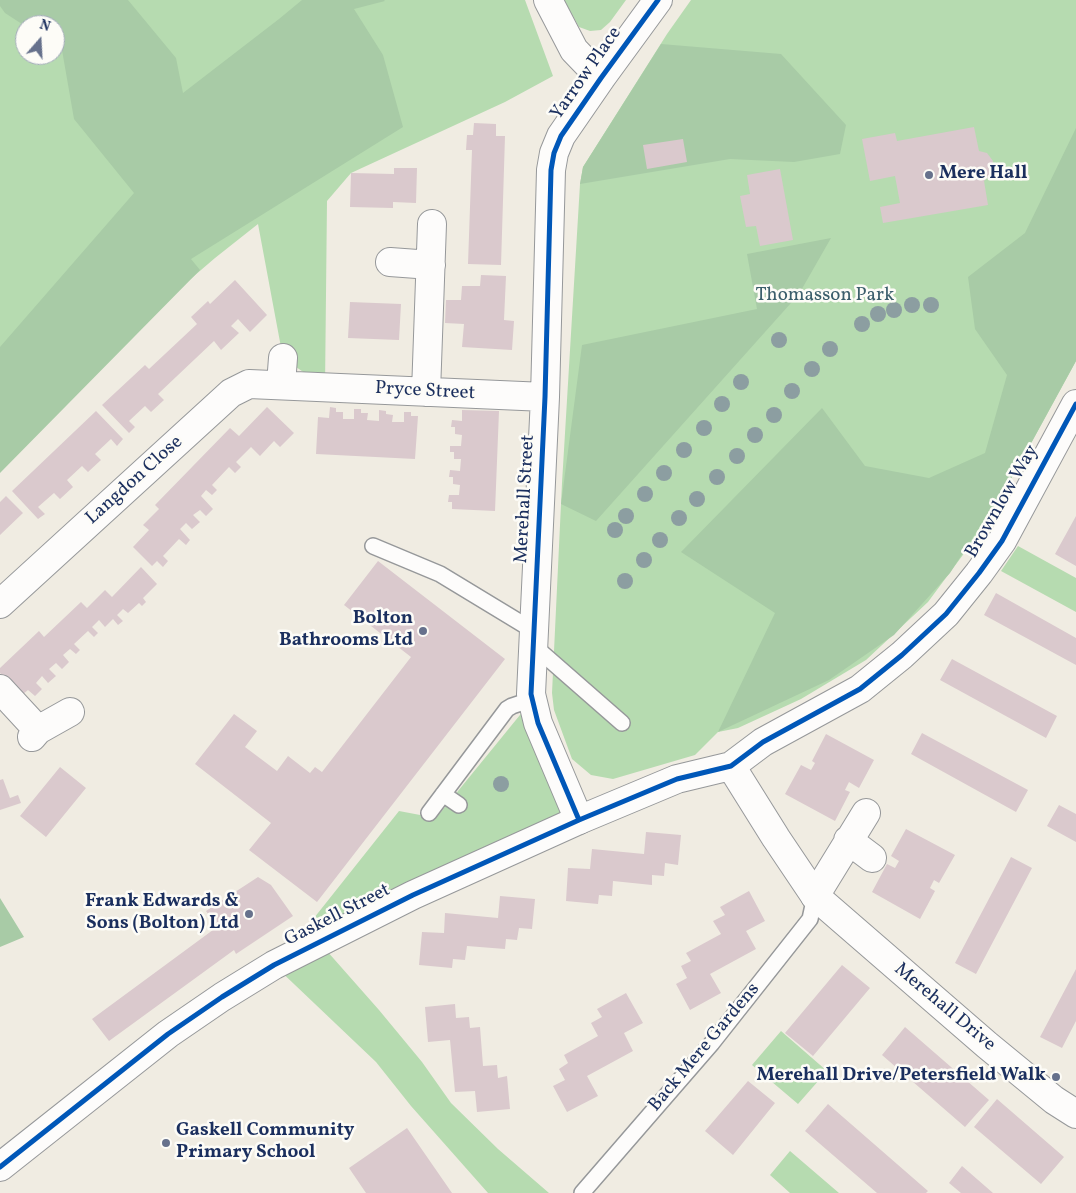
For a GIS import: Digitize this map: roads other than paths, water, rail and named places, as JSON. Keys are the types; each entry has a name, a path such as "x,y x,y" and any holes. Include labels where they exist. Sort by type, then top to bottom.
{"street":[{"path":"548,0 574,50 601,78"},
{"name":"Yarrow Place","path":"551,170 554,153 561,136 658,0"},
{"name":"Merehall Street","path":"551,170 545,397 532,700 538,723 579,820"},
{"path":"426,392 432,224"},
{"path":"390,262 431,264"},
{"path":"283,358 293,385"},
{"name":"Langdon Close","path":"0,604 231,393 249,384 293,385"},
{"name":"Pryce Street","path":"293,385 545,397"},
{"name":"Brownlow Way","path":"732,766 763,742 860,689 902,655 946,614 1002,541 1076,404"},
{"path":"0,689 35,733 70,712"},
{"name":"Gaskell Street","path":"0,1167 168,1034 222,996 267,969 413,895 579,820 677,779 732,766"},
{"name":"Merehall Drive","path":"732,766 776,838 815,896 958,1020 1054,1100 1076,1114"},
{"path":"815,896 866,813"},
{"path":"848,840 872,858"}],"lane":[{"path":"373,546 440,574 534,638 622,723"},
{"path":"429,813 507,709 532,700"},
{"path":"443,794 459,805"},
{"name":"Back Mere Gardens","path":"582,1193 712,1043 810,919 815,896"}],"place":[{"name":"Mere Hall","path":"929,175"},
{"name":"Bolton Bathrooms Ltd","path":"423,631"},
{"name":"Frank Edwards & Sons (Bolton) Ltd","path":"249,914"},
{"name":"Merehall Drive/Petersfield Walk","path":"1056,1077"},
{"name":"Gaskell Community Primary School","path":"166,1143"}],"park label":[{"name":"Thomasson Park","path":"825,297"}]}
